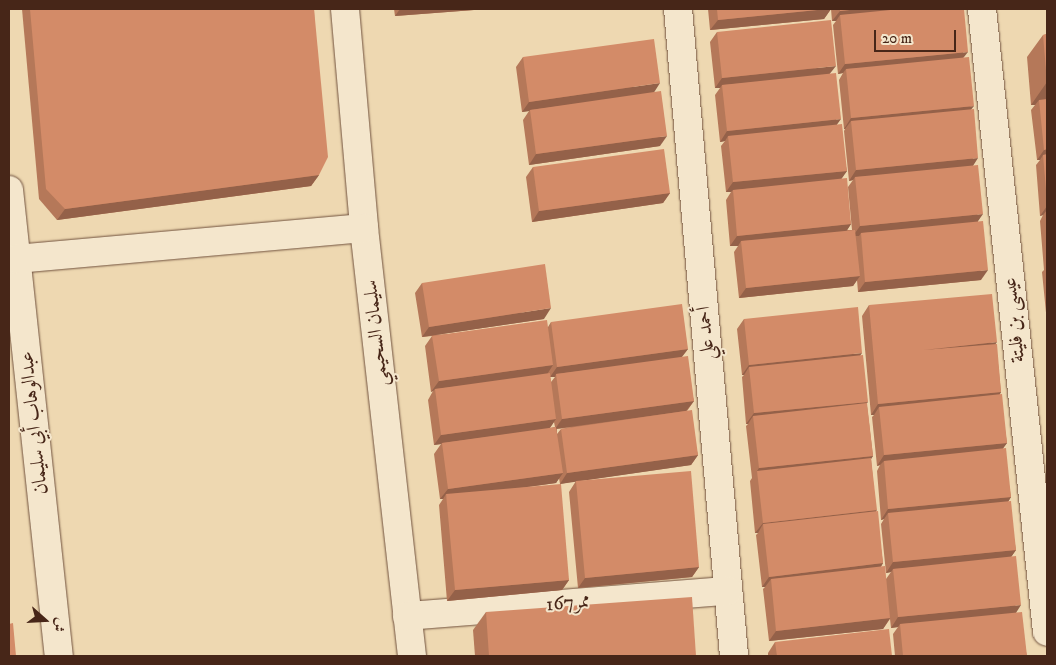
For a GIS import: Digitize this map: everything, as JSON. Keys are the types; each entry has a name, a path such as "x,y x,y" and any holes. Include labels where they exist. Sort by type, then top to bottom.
{"street":[{"name":"سليمان السحيمي","path":"344,9 364,228 412,656"},
{"name":"أحمد علي","path":"678,9 734,656"},
{"name":"عيسى بن فليتة","path":"982,9 1047,632"},
{"name":"عبدالوهاب أبي سليمان","path":"9,190 59,656"},
{"path":"16,259 364,228"},
{"name":"ممر167","path":"407,616 728,591"}],"building":[{"path":"30,9 314,9 328,157 319,175 65,209 46,189"},
{"path":"717,9 827,9 718,20"},
{"path":"840,9 859,9 840,11"},
{"path":"900,9 964,9 968,52 845,64 840,15"},
{"path":"831,20 836,66 722,78 717,32"},
{"path":"1047,34 1047,82 1043,35"},
{"path":"654,39 660,83 529,102 523,57"},
{"path":"969,57 974,106 851,118 846,69"},
{"path":"836,73 841,119 727,131 722,85"},
{"path":"661,91 667,136 536,154 530,110"},
{"path":"1047,99 1047,149 1044,150 1039,100"},
{"path":"974,109 978,158 856,170 851,121"},
{"path":"842,124 847,171 733,182 728,136"},
{"path":"664,149 670,193 539,211 533,167"},
{"path":"1047,154 1047,201 1043,155"},
{"path":"978,165 983,214 860,226 855,177"},
{"path":"847,178 851,224 737,236 733,190"},
{"path":"983,221 988,270 865,282 861,233"},
{"path":"855,230 860,276 746,288 741,241"},
{"path":"545,264 551,308 429,327 422,283"},
{"path":"992,294 997,342 923,350 997,344 1001,392 878,404 869,305"},
{"path":"682,304 688,349 557,367 551,322"},
{"path":"858,307 862,353 749,365 744,319"},
{"path":"547,320 553,365 439,381 432,336"},
{"path":"863,355 868,402 754,413 749,367"},
{"path":"688,356 694,401 562,419 556,374"},
{"path":"550,373 556,419 441,435 435,389"},
{"path":"1002,394 1007,443 884,455 879,407"},
{"path":"867,403 873,456 759,468 753,416"},
{"path":"692,410 698,455 567,473 561,429"},
{"path":"556,427 563,473 448,489 442,443"},
{"path":"1006,448 1011,497 888,509 884,461"},
{"path":"871,458 877,510 763,523 757,471"},
{"path":"691,471 699,567 585,578 576,481"},
{"path":"561,484 569,580 455,590 446,494"},
{"path":"1011,501 1016,550 893,562 888,513"},
{"path":"878,511 883,563 769,577 763,524"},
{"path":"1016,556 1021,605 898,617 893,569"},
{"path":"885,566 890,618 776,631 771,579"},
{"path":"692,597 696,656 489,656 486,612"},
{"path":"1022,612 1027,656 903,656 900,624"},
{"path":"13,623 16,656 9,656 9,624"},
{"path":"889,629 892,656 777,656 775,642"}]}
